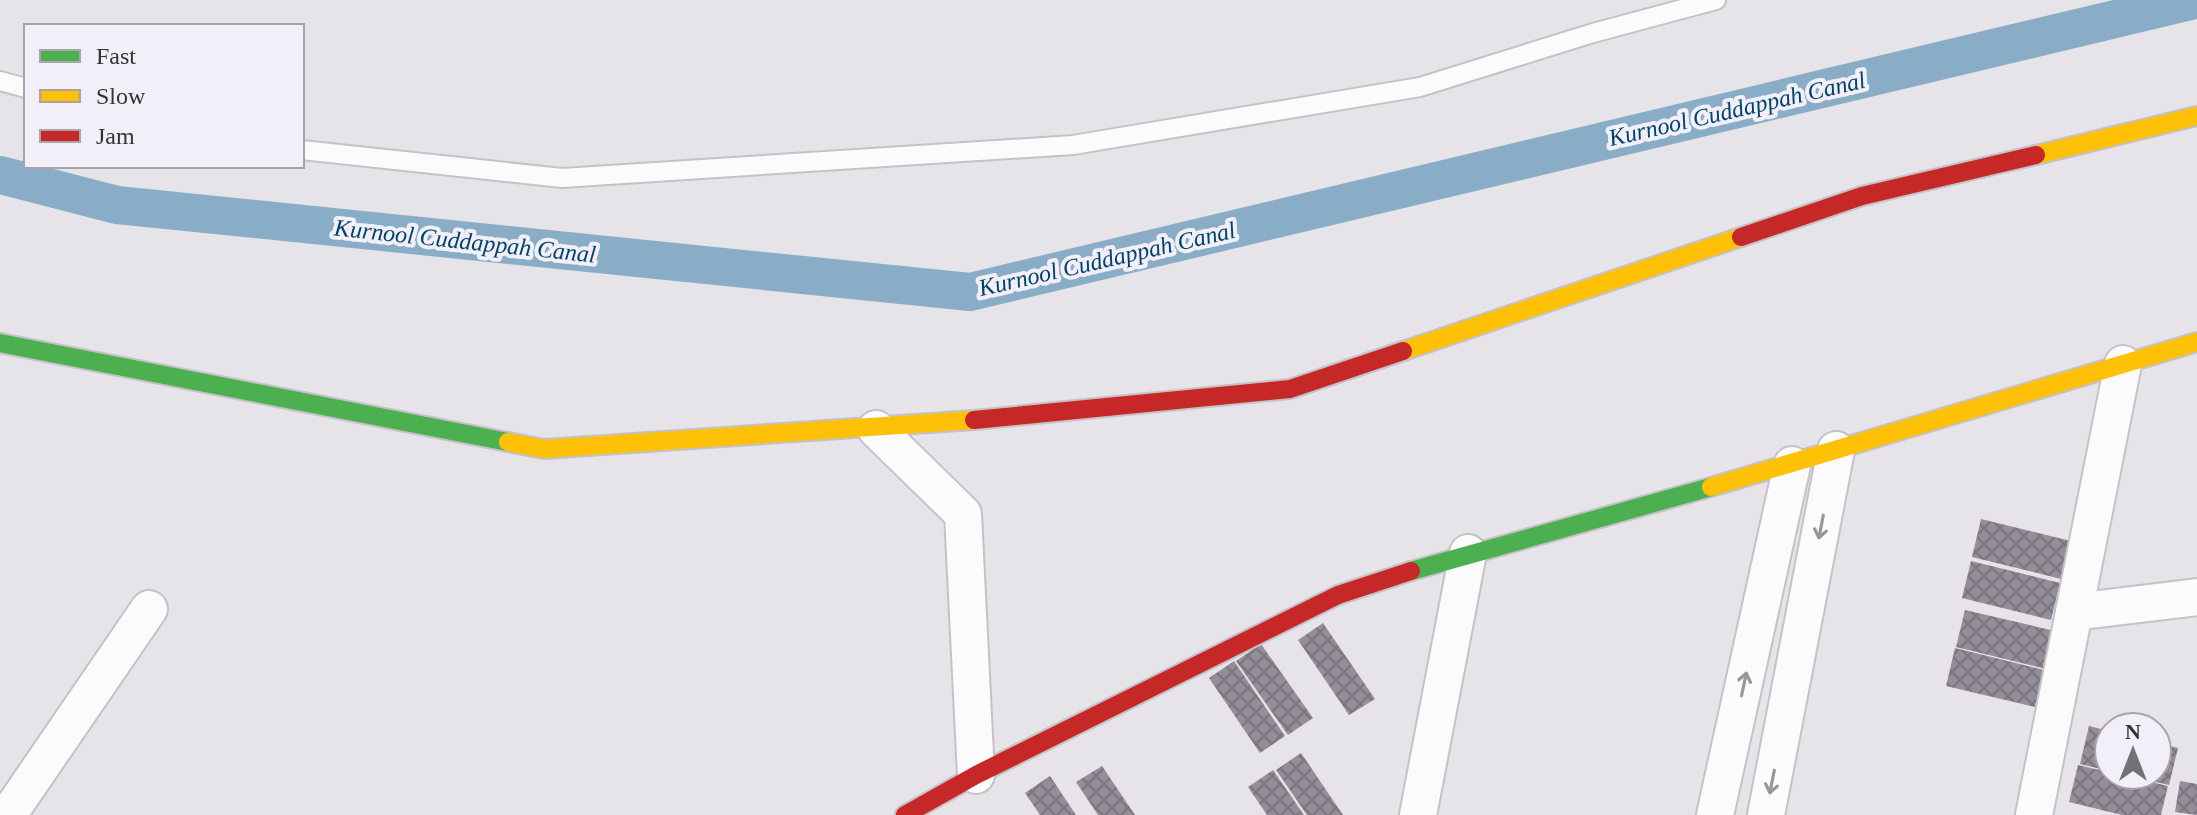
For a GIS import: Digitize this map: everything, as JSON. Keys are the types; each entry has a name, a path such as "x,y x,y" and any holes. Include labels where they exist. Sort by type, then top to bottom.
{"street":[{"path":"0,343 544,449 876,429 1290,389 1862,196 2197,116"},
{"path":"905,815 976,775 1338,595 1468,553 1792,465 2197,342"},
{"path":"2034,815 2123,364"},
{"path":"876,429 963,514 976,775"},
{"path":"1766,815 1836,450"},
{"path":"1715,815 1792,465"},
{"path":"1418,815 1468,553"},
{"path":"2074,612 2197,597"},
{"path":"8,815 149,609"}],"lane":[{"path":"304,150 562,178 1073,145 1420,87 1593,33 1716,0"},
{"path":"0,81 24,87"}],"building":[{"path":"1981,519 2071,541 2061,579 1972,557"},
{"path":"1971,561 2060,583 2051,620 1962,598"},
{"path":"1965,610 2055,631 2046,669 1956,647"},
{"path":"1323,623 1375,699 1349,715 1298,640"},
{"path":"1261,644 1313,718 1288,735 1236,661"},
{"path":"1955,648 2044,670 2035,707 1946,686"},
{"path":"1234,661 1285,736 1260,753 1209,678"},
{"path":"2089,726 2093,727 2093,767 2080,764"},
{"path":"2173,747 2178,748 2173,769"},
{"path":"1301,753 1343,815 1307,815 1276,770"},
{"path":"2078,765 2093,768 2093,791 2167,791 2161,815 2122,815 2069,802"},
{"path":"1102,766 1135,815 1098,815 1076,782"},
{"path":"1273,770 1304,815 1267,815 1248,787"},
{"path":"1050,776 1076,815 1040,815 1025,793"},
{"path":"2180,781 2197,784 2197,815 2175,812"}],"waterway":[{"name":"Kurnool Cuddappah Canal","path":"0,175 117,205 970,292 2195,0"}],"traffic: fast":[{"path":"0,343 508,442"},
{"path":"1411,571 1711,487"}],"traffic: slow":[{"path":"2036,155 2197,116"},
{"path":"1403,351 1741,237"},
{"path":"1711,487 2197,342"},
{"path":"508,442 544,449 974,420"}],"traffic: jam":[{"path":"1741,237 1862,196 2036,155"},
{"path":"974,420 1290,389 1403,351"},
{"path":"905,815 976,775 1338,595 1411,571"}]}
